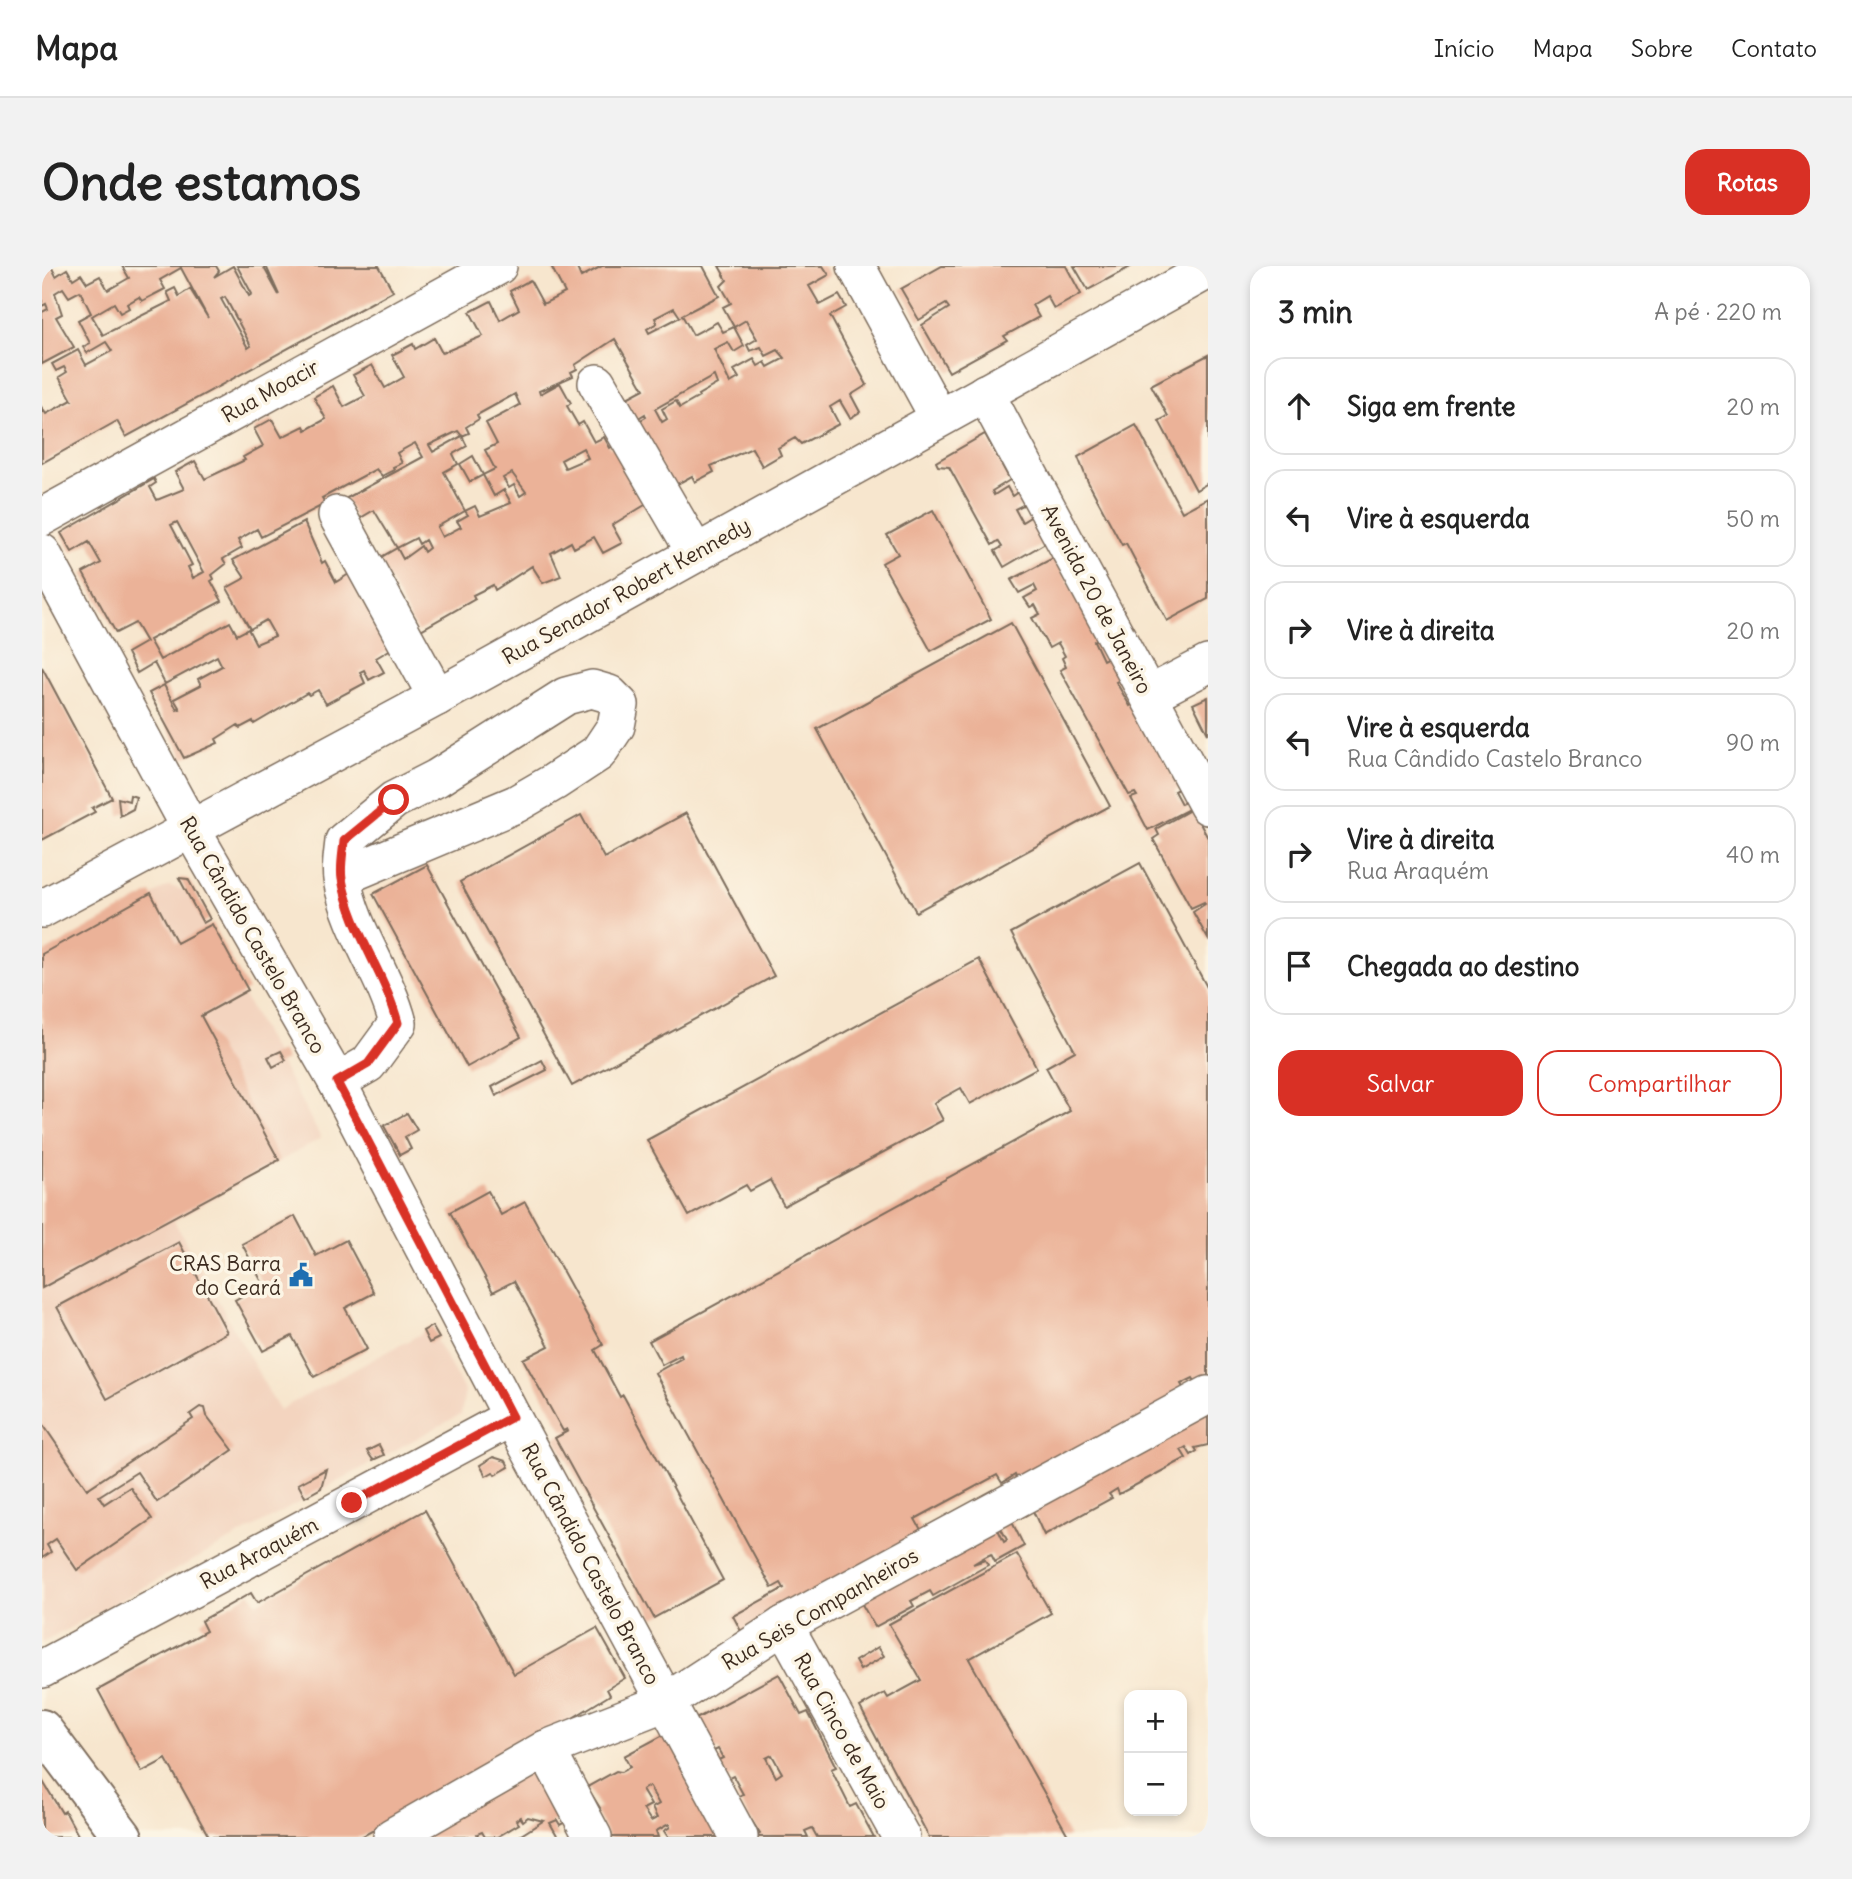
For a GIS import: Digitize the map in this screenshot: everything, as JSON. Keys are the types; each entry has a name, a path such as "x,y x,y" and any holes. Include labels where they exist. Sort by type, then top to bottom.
{"main road":[{"path":"42,1730 123,1837"}],"street":[{"name":"Rua Moacir","path":"42,517 498,266"},
{"path":"856,266 939,418"},
{"name":"Rua Senador Robert Kennedy","path":"42,909 437,697 695,552 1208,271"},
{"path":"597,383 695,552"},
{"name":"Avenida 20 de Janeiro","path":"985,393 1208,806"},
{"path":"337,515 437,697"},
{"name":"Rua Cândido Castelo Branco","path":"42,553 191,828 337,1082 512,1417 739,1837"},
{"path":"1149,695 1208,664"},
{"path":"337,1082 368,1064 398,1023 390,994 353,918 342,877 344,841 394,800 437,778 566,696 592,689 609,694 620,705 616,726 598,753 554,782 516,804 342,877"},
{"name":"Rua Seis Companheiros","path":"392,1837 546,1749 666,1702 784,1625 1208,1395"},
{"name":"Rua Araquém","path":"42,1669 512,1417"},
{"name":"Rua Cinco de Maio","path":"784,1625 901,1837"},
{"path":"546,1749 593,1837"}],"shaded area":[{"path":"169,886 187,891 321,1138 174,1221 279,1410 430,1329 465,1392 461,1414 42,1643 42,955"}],"building":[{"path":"42,266 51,266 56,276 67,269 73,279 81,274 87,283 100,276 108,290 129,278 122,266 216,266 219,271 214,277 233,266 249,296 252,294 237,266 263,266 279,295 266,266 379,266 393,291 126,437 117,421 42,463 42,408 46,414 72,400 59,377 67,372 64,367 56,371 52,364 78,350 86,365 112,351 106,342 87,353 83,347 90,343 78,320 91,313 80,291 69,297 63,288 55,293 62,314 56,317 74,347 42,364 42,312 48,309 46,304 42,306","holes":["181,268 208,318 190,289 179,296 175,288 167,292 171,301 103,335 92,316 114,303 120,313 129,308 127,304 139,297 142,301 165,289 160,280","225,297 251,346 248,348 221,299"]},
{"path":"556,266 576,266 581,277 602,266 703,266 719,296 682,315 693,335 717,322 723,332 734,327 723,307 731,303 721,286 727,280 719,266 823,266 829,275 809,286 820,305 839,295 846,307 830,316 867,385 851,395 860,412 850,418 840,401 830,407 839,424 801,444 795,438 778,448 781,455 762,466 752,448 711,466 714,472 695,482 692,476 672,487 637,422 646,417 645,414 635,420 625,399 644,389 615,339 575,365 577,369 571,372 573,376 539,391 540,394 560,383 571,403 567,406 578,425 583,422 594,442 604,437 610,448 617,444 650,502 612,525 622,543 603,553 594,537 574,548 571,542 551,553 561,576 543,583 532,566 495,590 493,585 473,595 475,599 417,632 378,559 397,548 374,510 357,520 345,499 423,457 415,443 397,453 402,463 393,467 394,470 382,476 376,469 322,498 328,508 322,511 319,507 261,537 257,529 238,540 242,548 223,559 226,564 212,575 214,579 211,581 222,601 149,640 160,660 230,622 237,635 248,629 256,644 275,636 266,620 250,629 227,588 245,578 233,560 304,522 322,563 325,561 336,582 349,574 396,646 376,658 384,672 369,680 364,670 360,672 365,683 326,704 318,690 309,695 307,693 254,724 253,721 240,728 238,725 216,739 218,743 184,758 149,693 164,685 177,710 180,709 174,699 201,685 198,679 222,666 217,656 165,684 154,663 137,673 127,653 146,642 135,623 116,633 83,573 101,563 89,542 72,552 61,533 154,479 156,483 150,487 157,500 184,489 175,472 195,461 205,479 245,460 243,457 263,446 254,429 272,419 282,437 304,426 306,430 326,419 314,397 333,386 344,407 365,396 353,375 372,365 385,388 404,377 392,355 413,344 415,349 434,338 442,353 483,336 470,312 491,301 500,320 519,309 510,291 530,280 543,304 565,293 552,268","holes":["674,308 680,317 649,333 647,329 657,323 655,318","746,320 757,339 747,345 750,351 761,347 766,356 778,350 785,358 768,367 765,362 758,366 754,359 734,370 739,378 730,383 714,349 728,342 734,352 744,346 734,327","714,376 717,384 698,395 699,397 680,408 676,401 662,409 667,419 662,422 655,409","515,394 520,405 486,423 497,444 485,450 495,469 483,475 494,496 504,490 511,503 480,516 475,506 465,511 444,472 458,464 453,454 467,446 462,436 469,433 466,427 479,419 477,415","458,431 462,436 433,452 429,445","583,448 588,458 565,468 561,460","512,473 526,492 520,496 514,485 509,488 503,478","465,511 468,515 457,521 461,527 442,537 437,527","177,522 204,572 193,578 188,567 192,565 171,525","416,538 419,544 425,540 429,548 424,552 421,546 403,559 397,548"]},
{"path":"942,266 1066,266 1081,294 1054,309 1047,296 1032,305 1039,317 1004,336 1007,340 949,372 922,325 949,308 946,304 919,320 901,289"},
{"path":"1074,266 1132,266 1088,290"},
{"path":"1208,355 1208,483 1196,490 1159,421 1168,416 1151,385"},
{"path":"1136,425 1182,512 1208,498 1208,599 1167,621 1126,543 1122,545 1088,482 1078,457"},
{"path":"985,434 1010,480 992,491 994,495 1007,487 1012,496 1018,492 1025,504 1015,509 1022,522 1032,516 1047,542 1004,567 995,551 1002,547 998,541 992,545 949,467 938,466 936,462"},
{"path":"473,456 483,475 470,482 460,464"},
{"path":"933,510 991,619 931,651 882,563 898,554 887,535"},
{"path":"1055,557 1099,638 1094,641 1103,660 1109,657 1122,679 1116,682 1130,706 1135,702 1180,788 1174,791 1181,804 1185,802 1189,809 1148,830 1131,798 1137,796 1135,793 1129,795 1060,670 1066,667 1062,658 1065,656 1058,643 1049,648 1032,618 1040,614 1035,605 1030,607 1024,598 1037,591 1034,585 1019,593 1011,580"},
{"path":"1011,623 1110,806 916,912 817,729"},
{"path":"42,667 112,798 92,808 95,812 42,840"},
{"path":"1208,697 1208,734 1193,704"},
{"path":"130,795 136,797 133,809 120,816 118,798 129,801"},
{"path":"1192,809 1208,838 1208,939 1193,912 1205,904 1204,902 1191,908 1153,839 1159,835 1156,829"},
{"path":"686,813 774,976 572,1086 460,882 581,815 604,858"},
{"path":"1140,863 1208,989 1208,1383 1199,1388 1193,1378 1181,1384 1187,1395 1020,1485 1015,1475 1002,1483 997,1475 915,1519 925,1537 743,1635 733,1616 784,1588 781,1583 772,1588 655,1373 682,1358 681,1355 662,1365 649,1341 1070,1111 1046,1067 1075,1051 1011,933"},
{"path":"427,865 521,1037 467,1067 373,894"},
{"path":"179,878 188,879 210,919 203,923"},
{"path":"151,893 177,943 212,924 248,990 201,1016 279,1160 42,1288 42,954"},
{"path":"979,959 1037,1068 970,1104 961,1088 934,1103 943,1120 784,1206 770,1180 750,1191 746,1185 689,1216 647,1140"},
{"path":"281,1051 286,1060 273,1067 268,1057"},
{"path":"542,1060 547,1070 496,1096 492,1087"},
{"path":"407,1113 417,1130 405,1137 411,1149 400,1155 384,1126"},
{"path":"488,1191 501,1215 525,1202 603,1345 595,1350 620,1397 623,1395 723,1580 654,1618 555,1438 568,1431 567,1429 563,1431 523,1359 549,1346 514,1281 493,1292 450,1212"},
{"path":"295,1216 316,1256 346,1240 374,1293 345,1308 367,1349 314,1377 292,1336 263,1351 235,1300 263,1284 242,1244"},
{"path":"179,1242 227,1332 107,1399 57,1307"},
{"path":"432,1326 439,1338 429,1343 423,1331"},
{"path":"1208,1399 1208,1445 1195,1448 1197,1451 1191,1455 1186,1447 1181,1450 1186,1458 1119,1494 1117,1489 1109,1494 1112,1498 1044,1535 1027,1498"},
{"path":"200,1407 205,1408 207,1416 233,1450 157,1502 137,1472 99,1496 104,1504 130,1487 152,1519 77,1570 56,1539 47,1545 51,1552 42,1558 42,1423 87,1489 193,1419 190,1414"},
{"path":"379,1445 384,1455 373,1460 367,1451"},
{"path":"493,1457 506,1461 509,1467 495,1475 493,1472 486,1476 480,1465"},
{"path":"326,1469 321,1488 305,1497 298,1484"},
{"path":"425,1510 514,1674 597,1628 625,1678 607,1689 610,1695 529,1745 361,1837 209,1837 166,1759 142,1772 98,1690 206,1631 201,1621 251,1593 257,1603"},
{"path":"1008,1514 1024,1546 995,1562 991,1554 985,1557 973,1564 985,1560 988,1565 933,1596 930,1591 911,1601 914,1606 875,1627 856,1594 994,1521 1004,1542 1007,1540 996,1519"},
{"path":"1017,1554 1051,1613 969,1659 1069,1837 929,1837 860,1707 885,1693 888,1698 921,1680 889,1624"},
{"path":"878,1647 884,1656 860,1670 855,1661"},
{"path":"779,1674 801,1715 808,1712 836,1767 831,1769 850,1807 856,1804 874,1837 817,1837 812,1828 805,1831 808,1837 755,1837 760,1834 737,1797 743,1794 733,1776 727,1779 716,1761 723,1758 718,1749 712,1752 694,1720","holes":["772,1755 782,1773 776,1777 766,1758"]},
{"path":"667,1733 727,1837 668,1837 664,1831 670,1827 669,1824 656,1831 658,1837 609,1837 595,1811 600,1808 587,1787 616,1771 621,1772 630,1767 624,1756","holes":["649,1786 659,1804 652,1808 657,1818 651,1821 643,1809 651,1805 642,1790"]},
{"path":"545,1762 571,1819 560,1825 557,1820 550,1823 558,1837 518,1837 543,1821 528,1817 523,1821 520,1817 516,1820 519,1824 497,1837 485,1837 482,1832 477,1834 478,1837 410,1837"},
{"path":"42,1780 62,1813 65,1811 79,1837 42,1837"}],"place":[{"name":"CRAS Barra do Ceará","path":"301,1275"}],"route":[{"path":"352,1503 512,1417 337,1082 368,1064 398,1023 390,994 353,918 342,877 344,841 394,800"}]}
